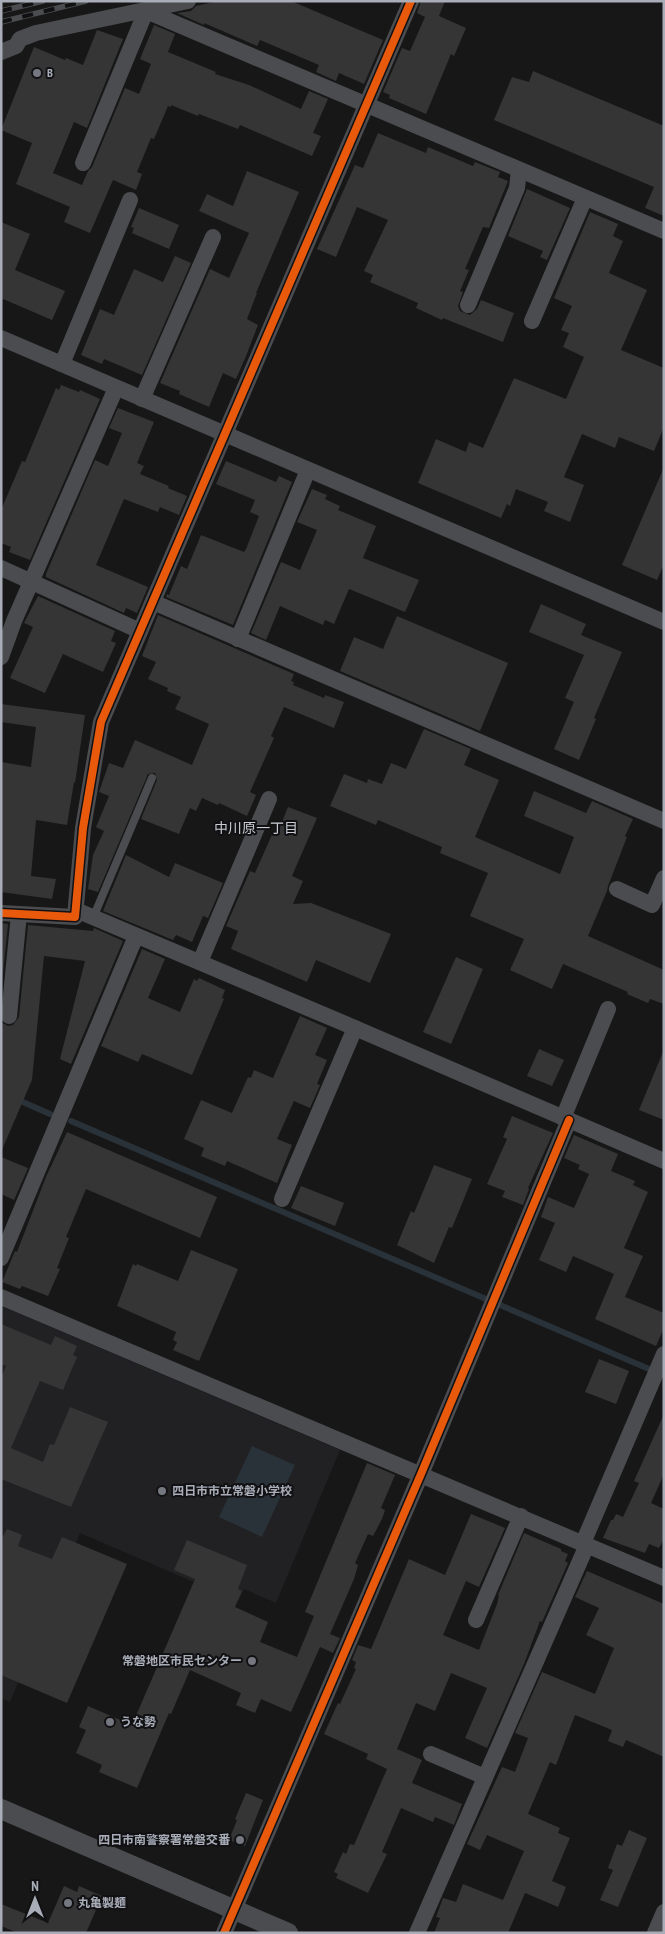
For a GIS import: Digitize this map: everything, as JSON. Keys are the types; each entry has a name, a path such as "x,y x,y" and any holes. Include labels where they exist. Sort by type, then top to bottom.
{"street":[{"path":"1,52 16,46 20,39 36,33 188,1"},
{"path":"1,913 75,916 83,828 101,722 411,1"},
{"path":"146,11 664,231"},
{"path":"83,163 146,11"},
{"path":"468,305 517,188 519,170"},
{"path":"532,321 585,198"},
{"path":"62,364 130,200"},
{"path":"142,399 213,237"},
{"path":"1,338 664,622"},
{"path":"1,657 14,621 116,388"},
{"path":"238,639 308,470"},
{"path":"1,568 140,631"},
{"path":"153,602 664,821"},
{"path":"200,962 268,799"},
{"path":"617,889 652,905 664,878"},
{"path":"76,910 664,1161"},
{"path":"9,1016 19,914"},
{"path":"1,1258 136,936"},
{"path":"224,1933 496,1294 608,1009"},
{"path":"282,1199 355,1028"},
{"path":"1,1297 664,1578"},
{"path":"417,1933 585,1544 662,1359"},
{"path":"476,1620 521,1516"},
{"path":"431,1754 485,1777"},
{"path":"1,1809 288,1933"},
{"path":"655,1933 664,1912"}],"lane":[{"path":"93,918 152,778"}],"shaded area":[{"name":"四日市市立常磐小学校","path":"1,1306 340,1450 276,1603 244,1589 238,1601 80,1533 10,1702 1,1698"},
{"path":"252,1446 295,1465 262,1537 219,1517"}],"building":[{"path":"218,1 291,1 383,40 364,84 339,73 336,81 316,72 319,65 260,40 257,46 177,13 191,11 196,6"},
{"path":"421,1 445,1 439,16 466,28 454,56 451,54 426,114 389,98 390,95 383,92 402,48 410,51 425,17 417,13"},
{"path":"154,25 175,34 168,52 216,72 215,74 249,85 301,109 309,91 328,99 313,133 321,136 312,156 240,125 238,129 199,114 198,116 171,105 171,107 168,106 154,139 151,138 137,172 142,174 136,190 113,180 90,233 64,222 70,207 16,184 32,143 1,130 34,47 65,60 66,58 83,65 97,30 123,39 87,128 74,122 53,173 82,185 88,171 92,167 125,88 139,94 151,64 140,59"},
{"path":"533,71 664,126 664,216 645,208 654,187 494,120 512,77 529,82"},
{"path":"378,133 426,153 428,147 473,166 475,162 500,172 498,177 508,181 489,228 483,227 465,269 469,270 460,291 463,292 458,306 460,311 470,315 477,309 481,300 514,313 503,342 443,318 442,320 416,308 418,303 370,282 373,275 364,271 388,220 357,207 336,257 317,249 355,165 363,168"},
{"path":"247,171 299,192 256,293 247,319 258,325 246,356 236,379 223,373 209,407 179,394 180,391 160,383 210,269 229,278 249,233 199,211 207,194 233,206"},
{"path":"527,189 570,208 547,260 540,257 543,251 508,236"},
{"path":"139,208 179,225 169,249 132,233 134,228 131,227"},
{"path":"590,212 618,224 613,236 623,241 609,273 647,290 621,350 664,368 664,427 654,451 619,437 615,448 582,434 564,477 584,485 570,522 544,511 548,502 516,489 510,506 507,504 501,518 418,483 436,439 466,452 469,442 483,448 514,378 566,399 584,357 563,347 569,333 561,330 572,306 554,298"},
{"path":"1,222 30,234 15,270 65,291 52,320 3,299 1,302"},
{"path":"175,256 191,263 142,375 104,359 102,364 81,355 100,309 114,315 134,269 163,282"},
{"path":"61,385 79,392 80,390 100,399 30,560 9,552 11,547 1,543 1,510 22,461 25,462 56,388 59,390"},
{"path":"118,408 154,422 137,463 144,466 140,474 187,496 179,515 160,507 158,512 124,499 96,565 148,587 137,613 126,608 124,613 46,577 95,460 108,466 122,433 109,428"},
{"path":"226,461 276,482 279,476 292,482 233,625 166,597 167,594 169,595 181,566 187,569 201,535 244,552 246,549 259,516 250,512 255,500 216,484"},
{"path":"664,467 664,564 657,580 622,565"},
{"path":"312,489 327,495 325,499 340,506 338,510 376,526 363,558 419,580 405,612 349,589 334,624 325,620 323,625 280,606 266,640 251,633 281,562 300,570 317,530 297,522"},
{"path":"38,596 115,631 111,641 116,643 103,672 63,654 45,693 10,678 33,627 24,623"},
{"path":"541,604 586,624 581,635 622,652 594,718 596,719 579,760 554,749 574,702 565,698 584,655 529,632"},
{"path":"158,615 294,674 291,681 294,682 293,685 324,698 325,695 344,702 334,728 284,707 271,736 274,738 250,792 256,795 247,816 219,803 218,805 202,798 196,811 190,808 179,834 141,819 157,780 155,773 148,774 98,892 88,889 93,855 104,831 96,827 109,796 99,792 109,763 123,768 135,740 192,765 209,724 175,709 181,697 167,691 168,688 148,679 156,662 142,656"},
{"path":"397,616 508,663 480,731 340,671 354,637 383,649"},
{"path":"1,704 85,715 67,825 36,820 31,876 56,879 52,899 1,892 1,762 31,767 36,727 1,722"},
{"path":"424,729 471,749 464,765 499,780 475,837 560,874 574,837 524,816 534,791 586,813 592,801 633,819 625,836 627,837 607,891 588,936 664,970 664,1004 650,999 648,1003 627,994 628,992 563,964 552,989 510,970 524,939 470,916 488,873 440,853 442,847 378,820 376,825 330,806 344,774 367,783 368,779 382,784 391,763 406,769"},
{"path":"288,807 317,818 292,876 303,881 293,904 311,903 391,934 370,983 316,960 307,982 231,949 238,931 226,926 250,871 255,873 274,830 278,832"},
{"path":"126,855 169,877 175,863 223,883 208,918 203,916 192,942 176,935 173,940 103,911"},
{"path":"1,923 8,924 1,993"},
{"path":"28,925 93,931 94,928 123,941 71,1064 60,1059 85,961 44,956 32,1080 1,1152 1,1022 8,1026 13,1025 19,1017"},
{"path":"142,949 165,959 148,998 180,1012 194,979 197,981 199,978 225,990 222,998 224,999 192,1075 142,1054 138,1062 101,1046"},
{"path":"456,957 483,969 451,1044 423,1032"},
{"path":"300,1016 327,1028 315,1055 327,1060 317,1084 320,1085 310,1108 294,1101 277,1139 292,1145 277,1183 227,1161 225,1166 201,1156 204,1148 184,1139 201,1100 232,1113 248,1077 251,1078 254,1070 273,1078"},
{"path":"539,1049 564,1060 552,1086 527,1076"},
{"path":"664,1052 664,1120 639,1110"},
{"path":"512,1116 553,1133 528,1188 523,1205 502,1197 505,1191 487,1184 507,1139 503,1137"},
{"path":"67,1132 217,1197 200,1238 86,1189 66,1237 69,1238 57,1268 60,1269 48,1296 22,1286 20,1289 2,1282 15,1251 17,1252 46,1177"},
{"path":"574,1135 618,1154 611,1171 635,1181 633,1185 648,1192 624,1248 643,1256 625,1297 664,1313 664,1328 656,1346 595,1319 614,1274 573,1256 566,1272 539,1260 555,1223 541,1217 548,1197 574,1208 589,1174 578,1169 580,1165 564,1158"},
{"path":"1,1157 28,1168 14,1200 1,1194"},
{"path":"434,1165 472,1179 452,1228 449,1227 434,1263 397,1245 411,1211 414,1213"},
{"path":"301,1186 344,1203 335,1226 291,1208"},
{"path":"191,1250 238,1269 199,1361 173,1350 177,1342 173,1340 176,1332 117,1306 133,1264 178,1281"},
{"path":"1,1324 51,1345 55,1336 77,1346 73,1355 77,1357 63,1390 40,1381 11,1448 43,1462 50,1444 54,1445 70,1407 108,1422 71,1507 1,1479 1,1378 6,1366 1,1364"},
{"path":"599,1359 629,1371 616,1404 585,1392"},
{"path":"664,1414 664,1474 651,1503 664,1509 664,1539 659,1548 649,1544 645,1553 603,1538 611,1520 613,1520 616,1514 623,1517 639,1483 634,1481"},
{"path":"367,1463 395,1475 381,1508 385,1510 373,1536 368,1534 355,1563 358,1565 354,1579 330,1634 340,1638 333,1653 320,1647 291,1712 261,1699 255,1713 236,1705 241,1693 190,1670 171,1714 169,1713 137,1788 99,1772 102,1765 76,1753 86,1730 79,1727 88,1706 132,1725 195,1579 174,1570 187,1540 247,1565 238,1589 242,1591 235,1607 268,1622 260,1642 297,1657 314,1616 305,1612"},
{"path":"471,1514 505,1528 479,1587 466,1581 443,1635 479,1650 497,1604 498,1595 524,1533 561,1549 561,1551 568,1554 565,1561 568,1563 542,1622 540,1621 524,1664 487,1748 465,1738 487,1688 451,1673 435,1711 416,1703 397,1749 422,1760 412,1783 462,1804 454,1825 435,1817 433,1822 401,1808 382,1852 387,1854 368,1893 336,1878 338,1874 334,1872 343,1852 346,1854 350,1844 354,1845 387,1769 366,1759 368,1754 324,1734 356,1669 354,1668 356,1662 352,1660 358,1645 371,1649 409,1559 445,1575"},
{"path":"7,1529 22,1535 18,1546 52,1559 62,1537 127,1564 67,1703 1,1675 1,1540"},
{"path":"587,1571 664,1604 664,1757 626,1740 623,1747 608,1741 612,1730 575,1715 556,1765 550,1762 528,1814 560,1828 558,1833 570,1838 552,1881 566,1887 558,1907 525,1893 508,1933 434,1933 440,1918 436,1917 443,1898 456,1902 463,1884 503,1900 524,1851 487,1835 480,1850 467,1844 502,1767 515,1772 528,1738 515,1733 542,1672 595,1694 614,1648 586,1635 599,1608 575,1597"},
{"path":"246,1793 263,1800 245,1846 229,1840 237,1820 235,1819"},
{"path":"629,1830 647,1838 618,1907 600,1900 613,1870 608,1868 617,1844 622,1846"},
{"path":"64,1886 77,1892 79,1886 102,1896 86,1933 18,1933 1,1926 1,1904 48,1923"}],"waterway":[{"path":"16,1099 50,1114"},
{"path":"71,1121 656,1372"}],"railway":[{"path":"1,11 43,1"},
{"path":"1,22 86,1"}],"cycle path":[{"path":"1,913 75,917 83,828 101,722 411,1"},
{"path":"224,1933 421,1474 569,1120"}],"place":[{"name":"B","path":"37,73"},
{"name":"四日市市立常磐小学校","path":"162,1491"},
{"name":"常磐地区市民センター","path":"252,1661"},
{"name":"うな勢","path":"110,1722"},
{"name":"四日市南警察署常磐交番","path":"240,1840"},
{"name":"丸亀製麺","path":"68,1903"}],"district":[{"name":"中川原一丁目","path":"256,828"}]}
